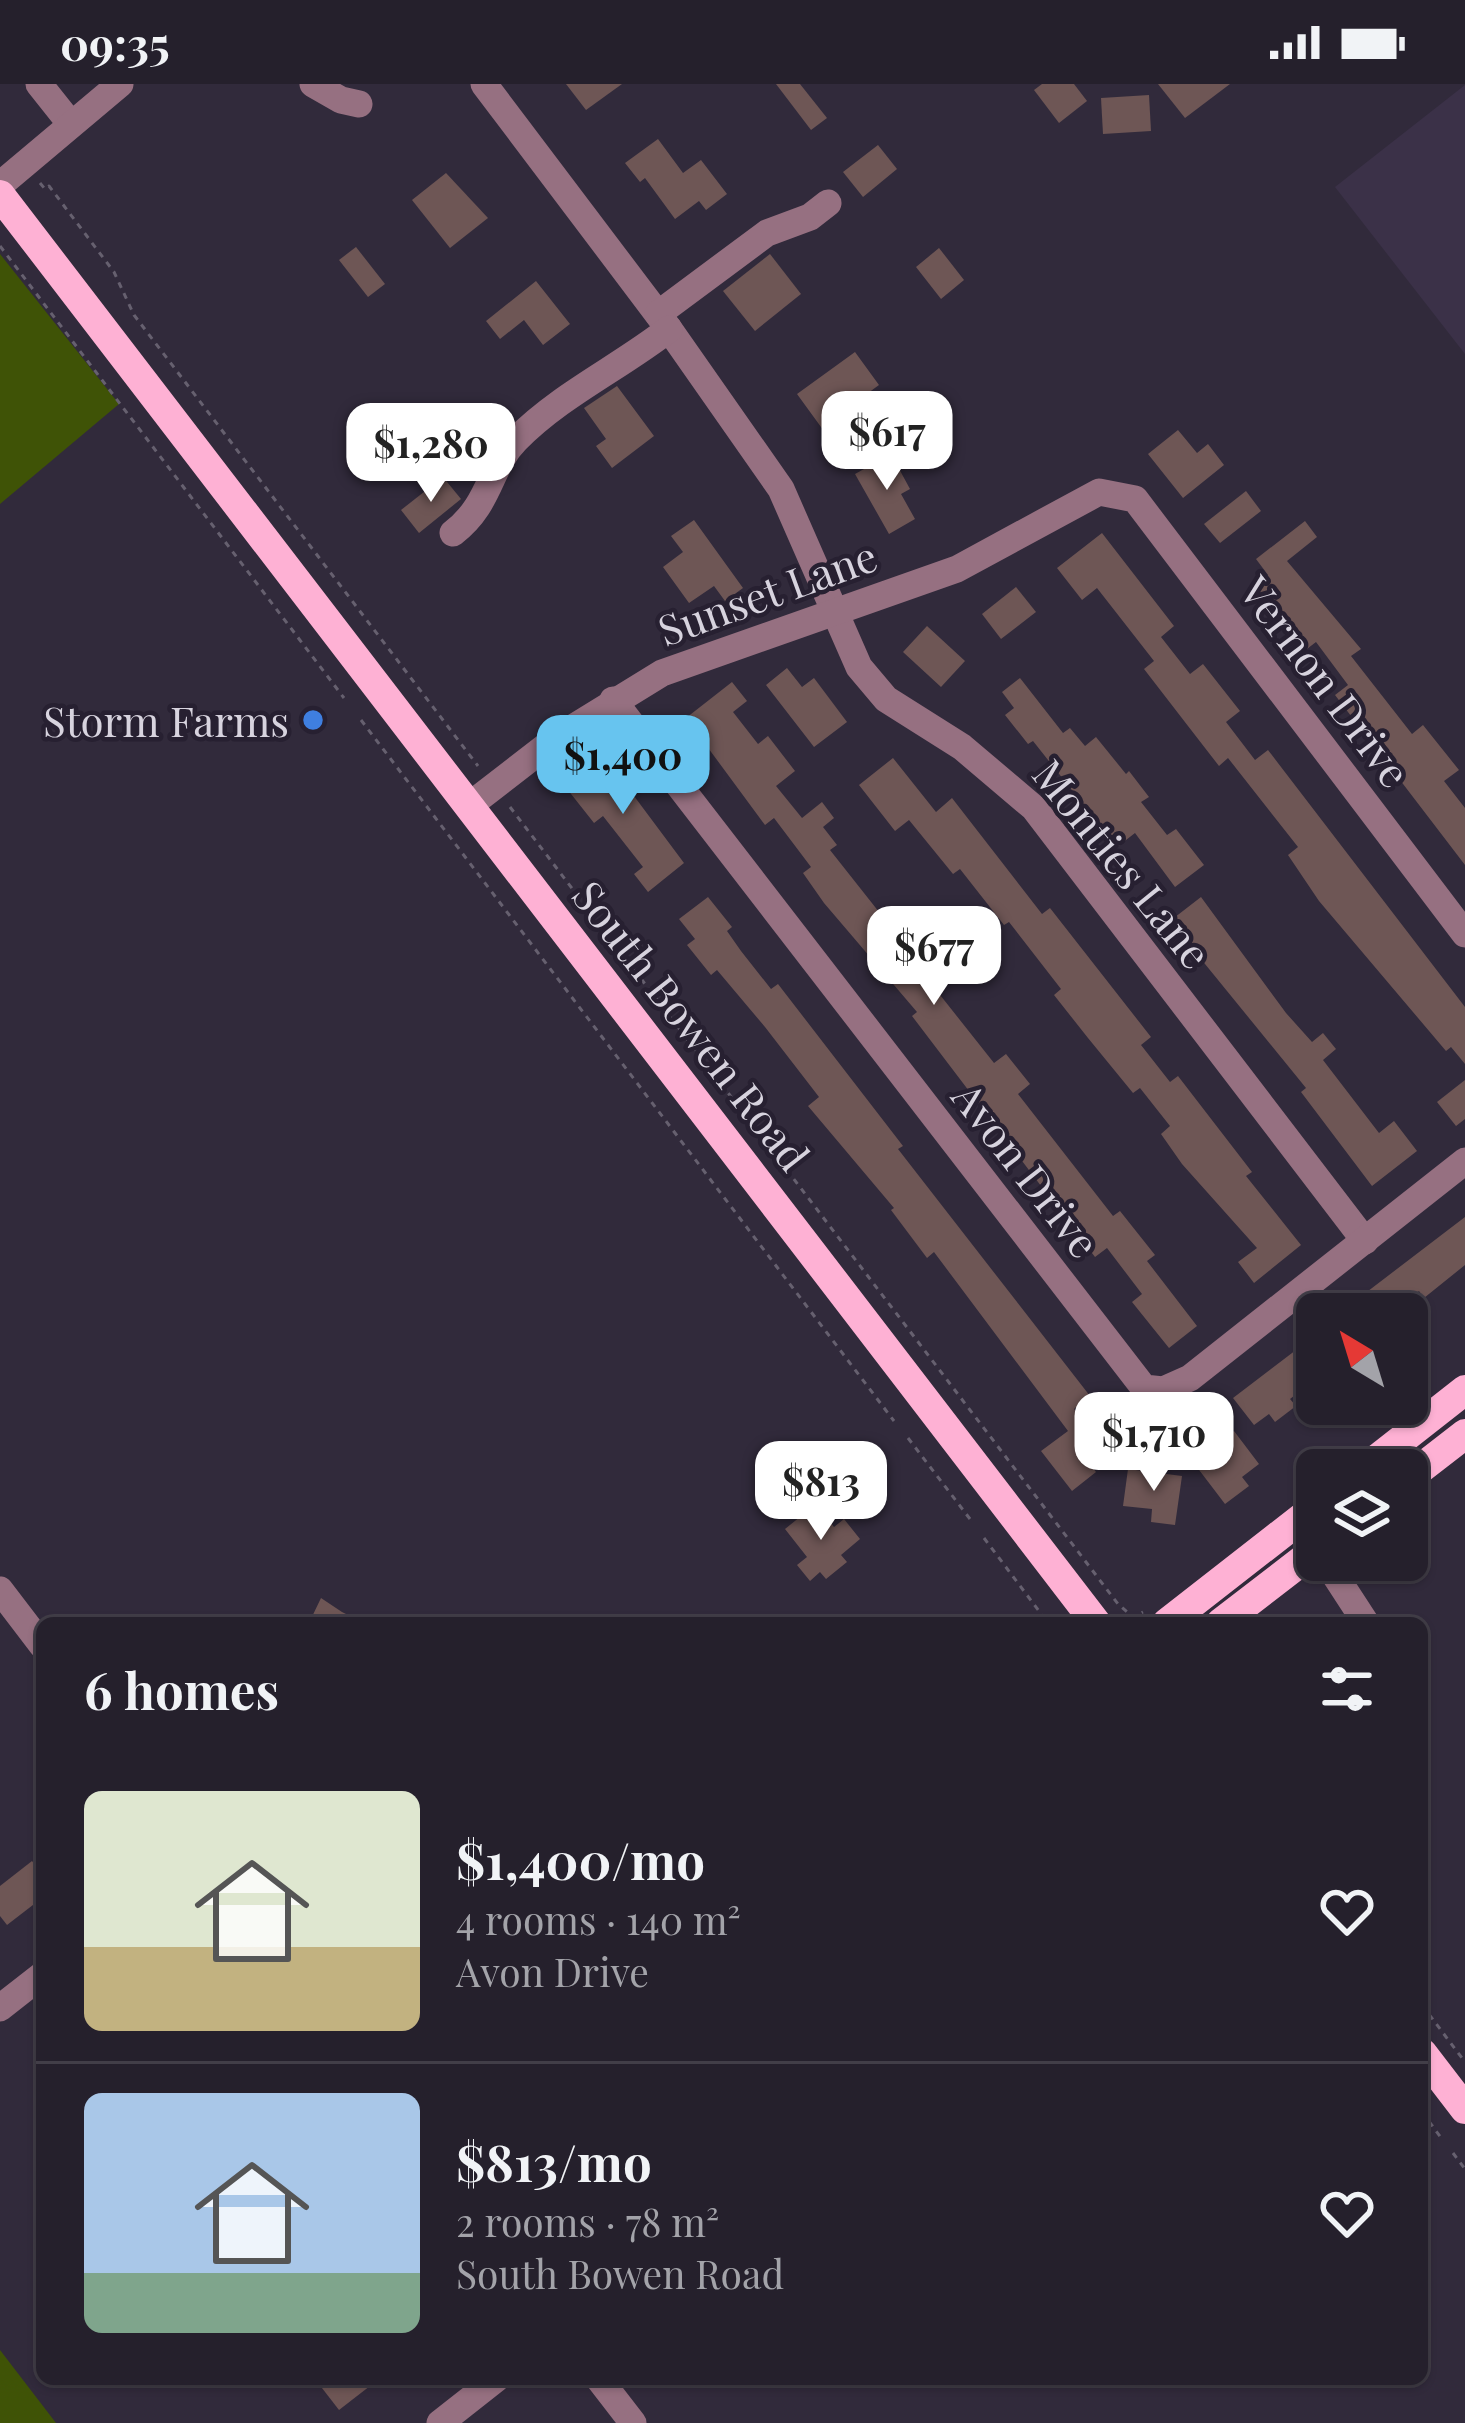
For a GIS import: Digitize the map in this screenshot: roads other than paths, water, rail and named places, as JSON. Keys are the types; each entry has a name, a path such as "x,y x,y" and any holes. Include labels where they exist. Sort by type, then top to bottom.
{"main road":[{"name":"South Bowen Road","path":"0,195 1091,1617"},
{"path":"1390,1449 1465,1390"},
{"path":"1428,1463 1465,1434"},
{"path":"1175,1617 1296,1522"},
{"path":"1229,1617 1296,1565"},
{"path":"1428,2061 1465,2109"}],"street":[{"path":"39,84 70,123"},
{"path":"0,184 120,84"},
{"path":"314,84 341,100 359,104"},
{"name":"Monties Lane","path":"484,84 663,322 781,489 859,667 886,699 962,747 1034,808 1365,1241"},
{"path":"453,533 479,509 511,444 767,233 810,217 828,203"},
{"name":"Sunset Lane","path":"470,805 614,700 662,673 957,568 1099,492 1111,491"},
{"name":"Vernon Drive","path":"1111,491 1135,499 1465,934"},
{"name":"Avon Drive","path":"614,700 1144,1388 1163,1390 1190,1378 1365,1241"},
{"path":"1365,1241 1465,1161"},
{"path":"1339,1581 1362,1617"},
{"path":"0,1590 36,1637"},
{"path":"0,2008 36,1980"},
{"path":"440,2423 488,2385"},
{"path":"604,2385 633,2423"}],"place":[{"name":"Storm Farms","path":"313,720"}]}
